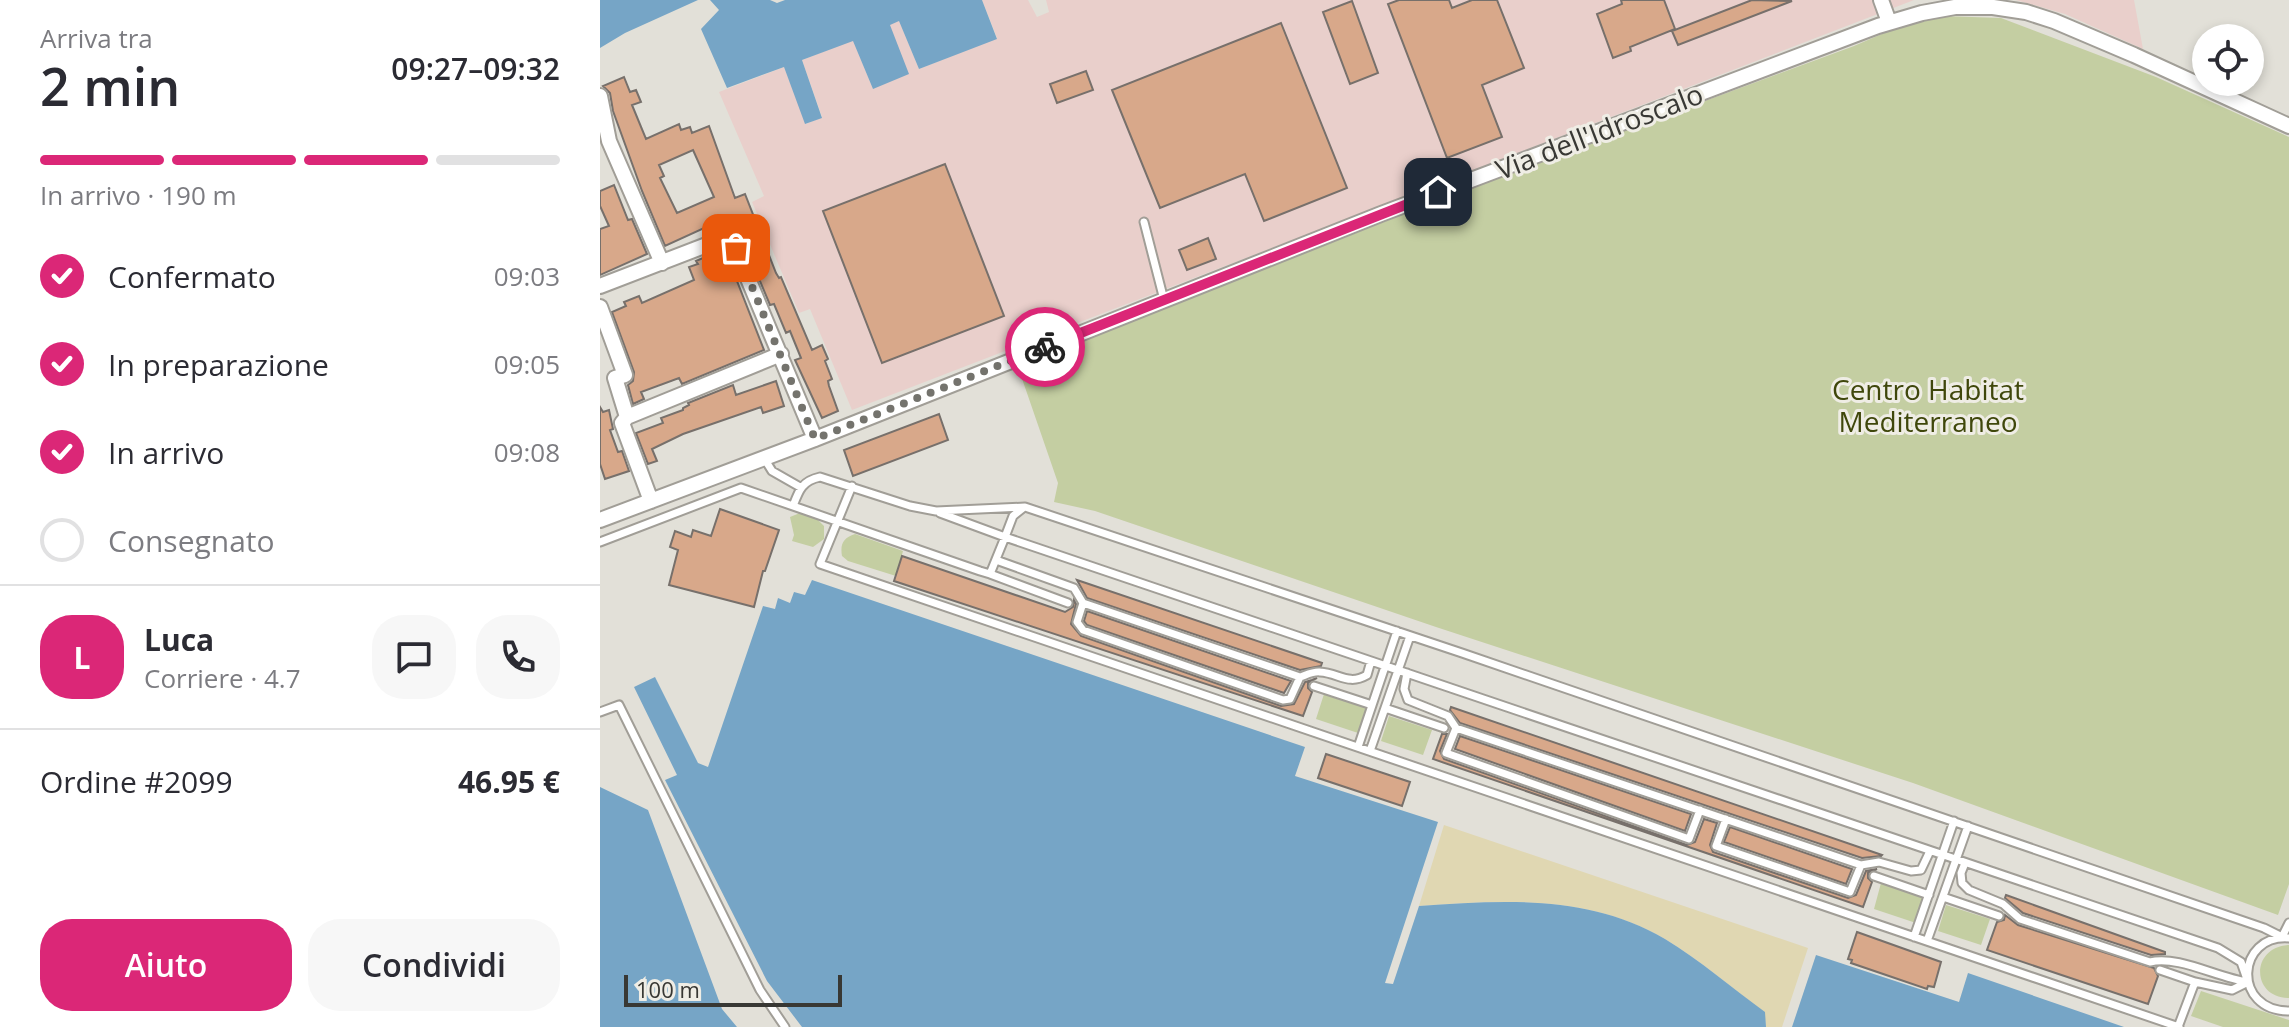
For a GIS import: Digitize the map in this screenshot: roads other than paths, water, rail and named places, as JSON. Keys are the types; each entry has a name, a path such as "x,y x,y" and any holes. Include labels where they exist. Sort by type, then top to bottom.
{"street":[{"path":"1881,0 1889,22"},
{"name":"Via dell'Idroscalo","path":"600,520 815,439 1381,214 1889,22 1932,11 1962,6 1993,7 2026,12 2054,21 2289,126"},
{"path":"600,96 605,142 662,263"},
{"path":"600,286 717,241 734,245 815,439"},
{"path":"600,307 625,375 615,378 627,417"},
{"path":"651,501 622,423 627,417 781,354"}],"lane":[{"path":"1144,222 1164,300"},
{"path":"764,458 772,471 800,487"},
{"path":"793,506 800,487 820,477 910,506 936,511 2218,948 2241,962 2259,1001 2268,1008 2289,1011"},
{"path":"852,486 820,564 2178,1027 2195,982"},
{"path":"600,542 741,488 1068,603"},
{"path":"936,511 1025,507 1954,821 2286,938"},
{"path":"990,574 1013,516 1025,507"},
{"path":"996,560 1074,588 1083,603 1300,677 1319,672 1349,681 1360,679 1367,675 1371,661"},
{"path":"1083,603 1077,622 1083,630 1283,700 1290,699 1300,677"},
{"path":"1358,747 1397,631"},
{"path":"1370,751 1402,672 1410,636"},
{"path":"1402,672 1408,700 1448,716 1456,728 1861,865 1879,862 1911,871 1921,870 1930,851"},
{"path":"1314,686 1372,705"},
{"path":"600,712 619,705 760,990 785,1027"},
{"path":"1385,708 1444,728"},
{"path":"1456,728 1446,753 1689,839 1700,810"},
{"path":"1726,819 1716,846 1850,892 1861,865"},
{"path":"1914,937 1954,821"},
{"path":"1927,941 1968,826"},
{"path":"1965,863 1961,873 1962,883 1969,890 2003,904 2020,919 2150,962 2163,958 2248,982"},
{"path":"1874,876 1929,895"},
{"path":"1943,897 1999,916"},
{"path":"2286,938 2289,923"},
{"path":"2248,982 2247,969 2259,947 2270,940 2286,938"},
{"path":"2160,970 2232,990 2248,982"}],"water":[{"path":"600,0 698,0 625,33 600,48"},
{"path":"710,0 770,0 777,3 785,0 982,0 997,39 919,69 899,21 890,25 909,74 873,89 853,41 802,60 822,118 805,124 784,67 727,88 701,29 719,10"},
{"path":"812,580 1305,747 1295,776 1438,822 1385,983 1393,984 1419,906 1483,902 1545,903 1606,914 1636,924 1665,939 1765,1012 1766,1027 802,1027 767,981 665,780 677,775 634,687 655,677 698,763 708,767 763,606 775,609 778,598 790,603 794,592 805,595"},
{"path":"600,787 648,810 722,1009 737,1027 600,1027"},
{"path":"1816,955 1959,1002 1968,973 2124,1027 1792,1027"}],"park label":[{"name":"Centro Habitat Mediterraneo","path":"1928,405"}]}
